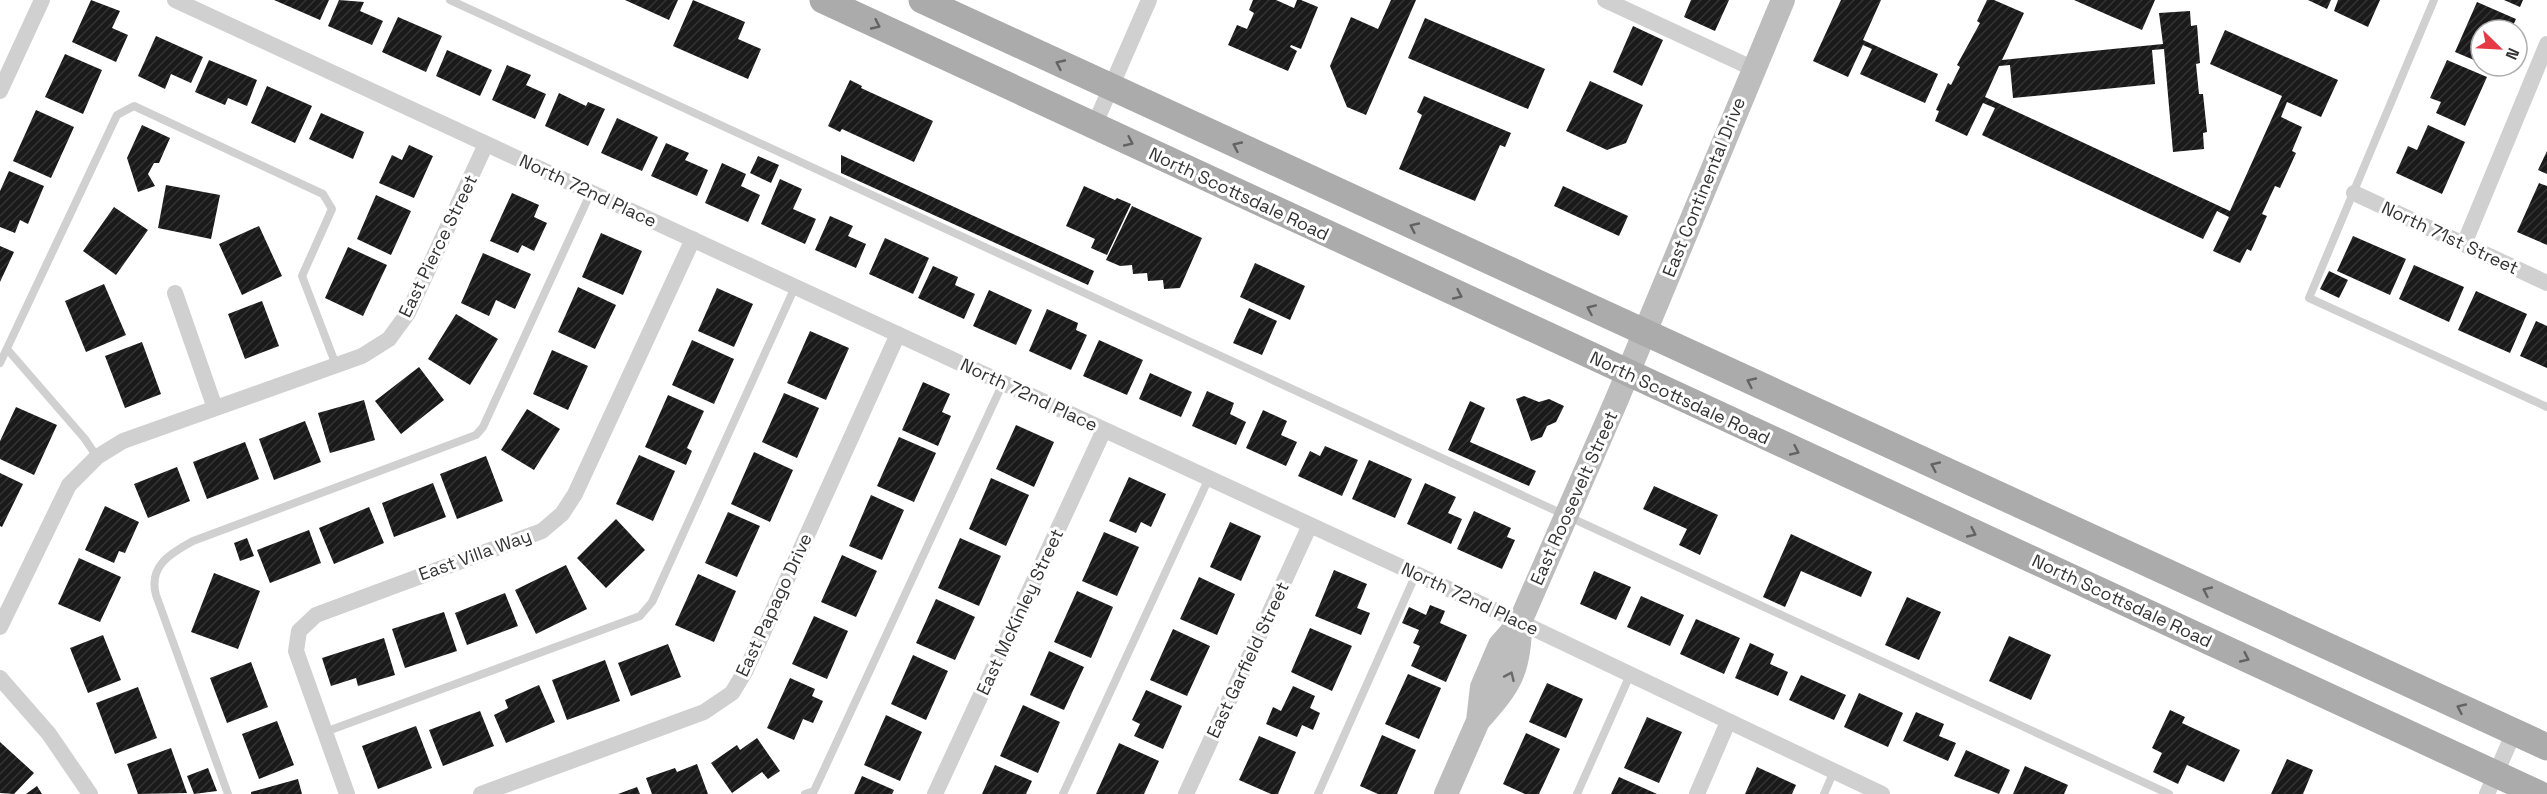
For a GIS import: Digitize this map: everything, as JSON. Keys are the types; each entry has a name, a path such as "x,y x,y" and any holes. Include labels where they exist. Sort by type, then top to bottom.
{"main road":[{"name":"North Scottsdale Road","path":"823,0 1628,374 2492,784 2539,794"},
{"path":"922,0 2547,747"}],"street":[{"path":"0,91 42,0"},
{"name":"North 72nd Place","path":"175,0 1520,622 1882,794"},
{"path":"1094,126 1149,0"},
{"path":"1605,0 1752,68"},
{"name":"East Continental Drive","path":"1628,374 1752,68 1783,0"},
{"path":"2464,244 2547,44"},
{"name":"East Pierce Street","path":"0,627 69,485 97,457 123,441 362,356 389,339 408,313 486,144"},
{"name":"North 71st Street","path":"2354,193 2547,283"},
{"name":"East Villa Way","path":"347,794 296,651 299,631 316,615 542,531 562,514 574,494 693,239"},
{"path":"175,293 215,408"},
{"name":"East Papago Drive","path":"481,794 704,712 732,693 746,670 898,334"},
{"name":"East Roosevelt Street","path":"1446,794 1478,721 1503,692 1520,654 1520,622 1628,374"},
{"name":"East McKinley Street","path":"935,794 1104,430"},
{"name":"East Garfield Street","path":"1186,794 1310,525"},
{"path":"0,678 49,734 90,794"},
{"path":"1697,794 1728,722"},
{"path":"2492,784 2514,732"}],"lane":[{"path":"450,0 2169,794"},
{"path":"2434,0 2309,298 2547,407"},
{"path":"0,363 117,115 134,106 323,194 332,209 302,276 336,365"},
{"path":"228,794 156,595 153,584 158,567 169,554 193,541 476,435 483,427 591,192"},
{"path":"325,732 640,616 652,602 795,287"},
{"path":"7,349 85,439 97,457"},
{"path":"805,794 814,791 1003,383"},
{"path":"1063,794 1209,478"},
{"path":"1318,794 1416,574"},
{"path":"1577,794 1630,675"},
{"path":"1824,794 1834,771"}],"building":[{"path":"91,0 120,11 112,28 128,35 116,62 72,42"},
{"path":"274,0 329,0 320,20"},
{"path":"339,0 364,2 360,11 383,21 372,45 328,26"},
{"path":"625,0 678,0 669,20"},
{"path":"693,0 745,22 738,39 761,49 748,79 673,46"},
{"path":"1253,0 1276,0 1294,8 1297,0 1301,0 1318,7 1301,49 1291,45 1290,47 1297,51 1288,71 1228,45 1237,25 1247,29 1254,13 1249,10"},
{"path":"1391,0 1416,0 1366,115 1347,107 1330,66 1351,17 1378,29"},
{"path":"1691,0 1729,0 1715,31 1684,17"},
{"path":"1841,0 1881,0 1863,40 1938,74 1925,103 1860,74 1872,49 1863,45 1848,77 1813,61"},
{"path":"1987,0 1994,0 2024,13 2002,60 2163,44 2159,13 2190,11 2191,26 2197,25 2200,63 2196,64 2199,94 2203,94 2207,132 2203,133 2204,149 2173,152 2164,49 2152,50 2155,84 2013,98 2010,65 1999,66 1985,97 2230,211 2282,96 2210,64 2225,30 2338,80 2321,117 2287,102 2281,117 2302,127 2292,151 2296,153 2280,188 2275,186 2262,214 2267,216 2251,251 2247,249 2240,263 2213,251 2229,217 2217,211 2203,239 1982,135 1995,108 1983,103 1967,136 1935,121 1939,111 1936,110 1948,83 1951,85 1960,67 1957,65 1980,23 1977,21"},
{"path":"2074,0 2155,0 2142,30"},
{"path":"2308,0 2331,0 2327,9"},
{"path":"2338,0 2380,0 2368,27 2334,11"},
{"path":"2504,0 2523,0 2520,7"},
{"path":"2477,2 2514,18 2470,18"},
{"path":"398,17 442,36 426,72 382,52"},
{"path":"1425,18 1545,69 1528,109 1408,58"},
{"path":"2469,20 2469,58 2455,52"},
{"path":"1633,26 1663,40 1642,86 1613,72"},
{"path":"156,36 203,57 191,83 171,74 165,89 138,76"},
{"path":"447,50 492,70 480,96 436,76"},
{"path":"65,54 102,70 83,114 45,97"},
{"path":"209,60 257,80 247,106 228,98 225,105 195,92"},
{"path":"2447,60 2469,69 2469,78 2487,78 2465,126 2436,113 2441,102 2430,98"},
{"path":"507,65 531,75 526,85 546,94 535,119 492,100"},
{"path":"850,80 862,86 861,88 933,121 914,162 842,129 840,132 828,126"},
{"path":"1590,81 1643,105 1626,143 1607,150 1566,131"},
{"path":"267,86 312,106 295,143 251,123"},
{"path":"559,93 586,106 588,102 605,109 588,146 545,126"},
{"path":"1424,96 1511,133 1505,147 1500,145 1475,201 1399,169 1422,115 1417,112"},
{"path":"36,110 74,127 51,178 13,161"},
{"path":"321,113 364,132 353,159 309,139"},
{"path":"617,118 658,137 642,171 601,153"},
{"path":"142,125 170,138 159,163 154,163 148,174 155,186 138,192 127,158"},
{"path":"2428,125 2465,142 2442,194 2396,173 2408,146 2417,150"},
{"path":"666,143 689,153 685,160 708,170 697,196 651,176"},
{"path":"409,145 433,156 414,198 379,183 392,155 402,160"},
{"path":"2547,151 2547,174 2538,170"},
{"path":"841,155 1094,271 1088,285 841,173"},
{"path":"758,156 779,165 771,183 750,173"},
{"path":"722,163 746,174 741,186 760,195 748,222 705,203"},
{"path":"9,171 44,186 28,224 20,220 15,233 0,227 0,191"},
{"path":"780,179 802,189 793,209 816,219 805,244 761,224"},
{"path":"2539,183 2547,186 2547,245 2517,232"},
{"path":"166,185 220,195 211,239 158,228"},
{"path":"1084,186 1115,200 1117,198 1131,204 1107,255 1091,248 1095,239 1066,226"},
{"path":"1563,186 1628,216 1619,236 1554,206"},
{"path":"512,193 539,205 534,217 547,223 534,251 522,245 518,253 490,241"},
{"path":"376,195 411,211 391,255 357,239"},
{"path":"1132,206 1202,238 1180,288 1164,289 1163,280 1148,281 1147,273 1133,274 1132,265 1120,266 1106,260"},
{"path":"114,207 148,230 116,275 83,251"},
{"path":"830,216 853,226 848,236 866,244 856,268 815,250"},
{"path":"259,226 282,276 242,295 219,244"},
{"path":"601,233 642,251 623,295 582,277"},
{"path":"2353,236 2406,259 2390,295 2337,271"},
{"path":"885,238 929,258 913,294 869,274"},
{"path":"0,246 14,252 0,282"},
{"path":"348,247 387,265 363,316 325,298"},
{"path":"483,253 531,274 515,309 496,300 489,316 461,303"},
{"path":"1255,263 1305,286 1290,320 1240,297"},
{"path":"2414,265 2464,287 2449,322 2399,299"},
{"path":"933,266 958,277 955,285 975,294 964,319 918,298"},
{"path":"2329,271 2348,280 2339,298 2320,289"},
{"path":"104,284 126,335 86,352 65,301"},
{"path":"578,287 616,305 595,349 558,332"},
{"path":"717,288 753,304 734,347 698,331"},
{"path":"989,290 1032,310 1016,345 973,326"},
{"path":"2476,291 2527,314 2510,353 2458,330"},
{"path":"262,301 279,346 245,359 228,314"},
{"path":"1249,308 1277,321 1262,355 1233,343"},
{"path":"1047,309 1078,323 1076,330 1087,335 1071,370 1029,351"},
{"path":"456,314 498,339 470,385 428,359"},
{"path":"2536,321 2547,326 2547,368 2520,356"},
{"path":"810,331 849,348 826,400 787,383"},
{"path":"692,340 734,359 714,404 672,385"},
{"path":"1099,340 1143,360 1127,395 1083,376"},
{"path":"142,342 161,394 125,408 105,356"},
{"path":"552,350 588,366 568,410 533,394"},
{"path":"419,367 444,400 401,434 375,401"},
{"path":"1150,373 1192,392 1181,417 1139,399"},
{"path":"923,382 950,394 942,412 951,416 938,446 902,430"},
{"path":"1207,391 1234,403 1230,414 1246,422 1236,445 1192,426"},
{"path":"784,393 819,408 797,458 762,442"},
{"path":"668,395 704,411 687,448 692,451 686,465 645,447"},
{"path":"1524,396 1539,402 1549,399 1564,406 1556,422 1547,426 1542,437 1531,441 1516,399"},
{"path":"364,400 375,440 330,453 318,413"},
{"path":"1470,401 1485,408 1470,442 1536,471 1529,486 1448,450"},
{"path":"16,407 57,425 34,475 0,459 0,441"},
{"path":"527,409 560,429 534,470 501,450"},
{"path":"1263,410 1287,421 1281,435 1297,442 1286,466 1246,448"},
{"path":"305,421 321,462 274,480 259,439"},
{"path":"1016,425 1054,442 1034,487 996,469"},
{"path":"899,437 936,453 914,502 877,486"},
{"path":"245,442 259,479 207,499 193,462"},
{"path":"1325,446 1358,460 1342,496 1298,476 1310,451 1320,456"},
{"path":"754,452 793,470 770,522 731,504"},
{"path":"639,455 675,471 653,521 616,504"},
{"path":"486,456 503,501 457,519 440,474"},
{"path":"1369,460 1412,479 1395,518 1352,499"},
{"path":"177,467 190,501 148,518 134,484"},
{"path":"0,473 23,484 2,527 0,526"},
{"path":"1129,477 1166,494 1151,527 1141,522 1136,533 1109,521"},
{"path":"991,478 1029,495 1006,546 969,529"},
{"path":"433,483 446,517 394,537 382,503"},
{"path":"1425,483 1456,497 1448,513 1462,519 1451,544 1407,524"},
{"path":"1654,486 1718,515 1700,555 1679,545 1687,529 1643,509"},
{"path":"871,495 904,510 882,560 849,546"},
{"path":"105,506 139,522 125,553 119,551 114,563 85,550"},
{"path":"369,507 384,543 334,564 319,528"},
{"path":"1474,511 1511,528 1507,537 1515,540 1502,569 1457,549"},
{"path":"728,512 760,526 737,577 705,563"},
{"path":"616,519 645,550 606,588 577,558"},
{"path":"1230,522 1261,536 1241,581 1210,567"},
{"path":"309,530 321,563 270,583 257,550"},
{"path":"1104,532 1139,547 1117,596 1082,581"},
{"path":"1791,534 1872,572 1861,597 1801,571 1785,607 1763,597"},
{"path":"247,538 254,556 240,561 234,543"},
{"path":"960,538 1001,556 979,606 938,588"},
{"path":"842,555 877,571 856,617 821,602"},
{"path":"79,558 121,577 100,622 58,604"},
{"path":"566,565 587,609 536,634 515,590"},
{"path":"1334,570 1367,584 1357,608 1370,613 1361,635 1315,616"},
{"path":"1594,571 1631,587 1616,620 1580,604"},
{"path":"214,573 260,591 238,649 191,632"},
{"path":"698,574 736,591 714,642 675,625"},
{"path":"1199,577 1235,594 1217,635 1180,619"},
{"path":"1077,591 1113,607 1091,658 1054,642"},
{"path":"505,593 518,626 467,645 455,613"},
{"path":"1641,596 1684,615 1670,646 1627,627"},
{"path":"1907,597 1941,612 1919,660 1885,645"},
{"path":"936,599 975,617 955,660 916,643"},
{"path":"1430,605 1445,611 1440,623 1467,635 1446,682 1411,666 1420,646 1413,643 1419,630 1402,623 1409,607 1426,615"},
{"path":"444,612 457,651 405,668 392,629"},
{"path":"814,616 848,631 827,679 792,664"},
{"path":"1696,619 1740,638 1724,674 1680,654"},
{"path":"1310,628 1352,646 1332,691 1291,672"},
{"path":"1173,629 1210,646 1187,696 1150,680"},
{"path":"103,635 121,680 88,693 70,648"},
{"path":"2009,636 2051,655 2031,700 1989,681"},
{"path":"384,638 395,675 358,686 356,678 331,686 322,658"},
{"path":"1750,643 1774,654 1770,664 1788,672 1778,696 1735,678"},
{"path":"668,644 681,677 631,696 618,663"},
{"path":"1049,651 1084,667 1064,710 1030,695"},
{"path":"913,655 948,671 926,720 891,704"},
{"path":"605,660 620,701 567,720 552,680"},
{"path":"251,662 268,707 227,723 210,678"},
{"path":"1408,674 1441,688 1419,739 1385,724"},
{"path":"1801,675 1846,695 1834,720 1789,700"},
{"path":"790,678 815,689 812,696 823,701 813,723 803,719 794,740 767,728"},
{"path":"1547,683 1583,699 1566,738 1529,722"},
{"path":"539,685 555,722 506,743 494,715 508,708 505,700"},
{"path":"1293,686 1315,696 1310,708 1320,713 1313,730 1302,725 1297,737 1266,724 1273,707 1281,711"},
{"path":"138,687 157,738 115,754 96,703"},
{"path":"1146,690 1182,706 1163,749 1134,736 1140,724 1132,720"},
{"path":"1859,693 1903,713 1888,747 1844,727"},
{"path":"1023,705 1060,722 1038,773 1000,756"},
{"path":"2170,710 2185,717 2182,723 2240,750 2224,782 2187,765 2178,784 2153,772 2162,753 2152,748"},
{"path":"480,711 494,746 443,766 429,730"},
{"path":"1916,712 1944,724 1939,736 1956,743 1948,761 1903,741"},
{"path":"886,715 922,732 900,781 864,765"},
{"path":"1647,717 1682,732 1659,783 1624,768"},
{"path":"277,721 294,765 259,779 242,734"},
{"path":"416,726 432,768 378,789 362,746"},
{"path":"1526,733 1560,749 1539,794 1525,794 1503,784"},
{"path":"1382,735 1416,750 1397,794 1378,794 1360,786"},
{"path":"1259,736 1296,752 1278,794 1271,794 1239,780"},
{"path":"757,738 780,771 768,779 762,772 732,793 711,763 737,745 740,750"},
{"path":"0,742 34,773 14,794 0,793"},
{"path":"1119,743 1159,761 1144,794 1096,794"},
{"path":"171,748 187,793 138,794 127,764"},
{"path":"1966,750 2010,770 1999,794 1954,776"},
{"path":"2287,759 2313,770 2303,794 2271,794"},
{"path":"697,764 708,794 652,794 646,778 675,768 677,772"},
{"path":"995,765 1032,781 1026,794 982,794"},
{"path":"2025,766 2068,785 2064,794 2013,794"},
{"path":"1757,767 1796,785 1792,794 1745,794"},
{"path":"208,768 217,791 194,794 187,776"},
{"path":"862,776 894,790 892,794 854,794"},
{"path":"1619,777 1657,794 1611,794"},
{"path":"298,779 302,794 251,794 251,792"},
{"path":"37,786 42,794 26,794"},
{"path":"637,787 640,794 618,794"}]}
